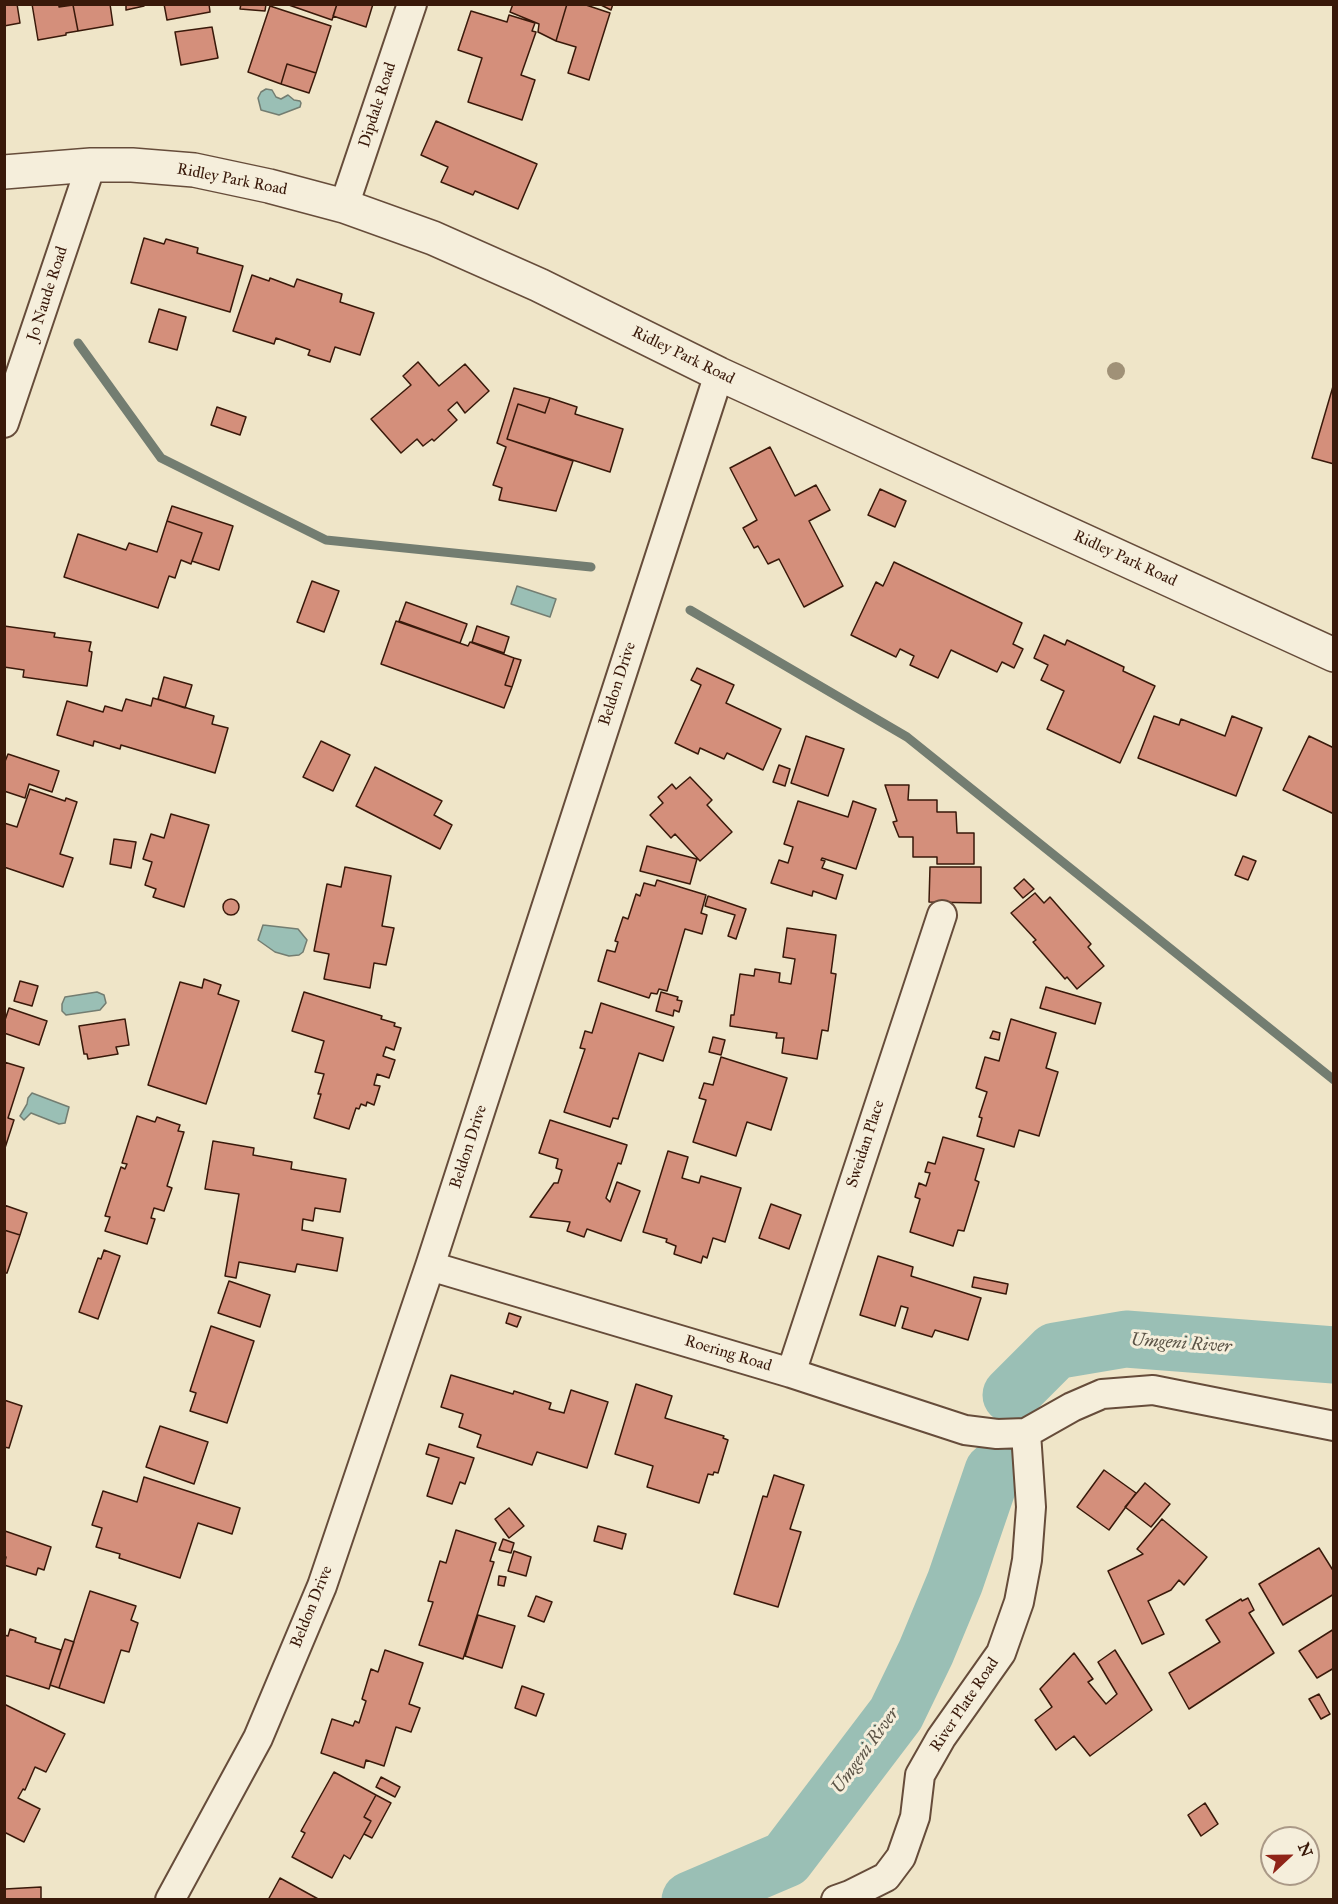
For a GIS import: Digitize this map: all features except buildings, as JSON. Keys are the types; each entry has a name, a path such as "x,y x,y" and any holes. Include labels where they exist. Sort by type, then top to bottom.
{"street":[{"name":"Dipdale Road","path":"344,206 412,4"},
{"name":"Ridley Park Road","path":"4,172 90,165 132,165 194,170 269,186 344,206 433,238 539,285 719,374 1334,655"},
{"name":"Jo Naude Road","path":"4,423 90,165"},
{"name":"Beldon Drive","path":"170,1899 258,1738 322,1586 430,1266 719,374"},
{"name":"Sweidan Place","path":"791,1373 942,915"},
{"name":"Roering Road","path":"430,1266 791,1373 965,1430 997,1434 1026,1433"},
{"path":"1026,1433 1072,1407 1102,1394 1153,1390 1334,1426"},
{"name":"River Plate Road","path":"836,1899 850,1895 886,1877 901,1857 915,1817 920,1775 941,1738 1000,1653 1019,1602 1027,1560 1031,1508 1026,1433"}],"water":[{"path":"266,89 272,90 276,97 281,99 288,95 300,101 300,107 279,115 261,110 258,98"},
{"path":"517,586 556,599 550,617 511,604"},
{"path":"263,925 298,929 307,940 303,952 289,956 275,952 258,940"},
{"path":"97,992 104,995 106,1003 100,1010 66,1015 62,1011 65,997"},
{"path":"32,1093 69,1107 65,1123 59,1124 31,1113 24,1120 20,1116"}],"waterway":[{"path":"78,343 161,458 326,540 591,567"},
{"path":"690,610 907,737 1334,1080"},
{"name":"Umgeni River","path":"1011,1395 1055,1351 1126,1339 1334,1355"},
{"name":"Umgeni River","path":"690,1900 786,1859 896,1714 926,1652 955,1582 993,1471"}]}
